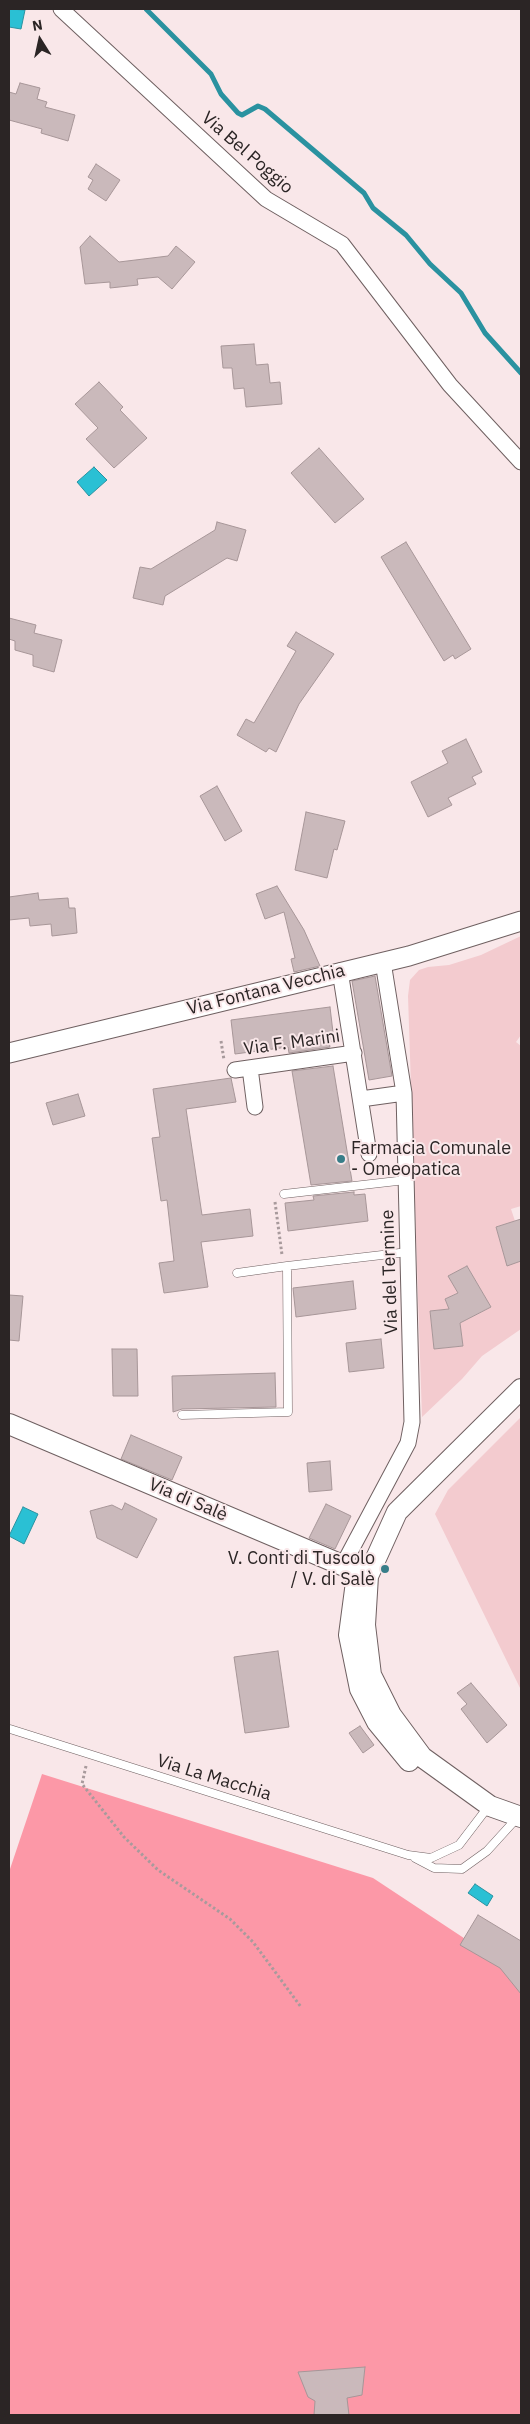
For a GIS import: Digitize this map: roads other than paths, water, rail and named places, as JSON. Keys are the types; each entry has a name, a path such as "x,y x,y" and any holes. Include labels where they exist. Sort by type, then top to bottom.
{"main road":[{"path":"520,1817 453,1793 416,1769 377,1722 360,1689 349,1635 356,1571 378,1534 397,1512 521,1389"},
{"name":"Via di Salè","path":"9,1424 356,1571"}],"street":[{"name":"Via Bel Poggio","path":"61,9 266,199 342,244 450,385 521,462"},
{"name":"Via Fontana Vecchia","path":"9,1053 430,950 521,921"},
{"name":"Via del Termine","path":"356,1571 408,1443 413,1406 404,1093 383,962"},
{"path":"340,971 369,1154"},
{"name":"Via F. Marini","path":"255,1107 242,1069 354,1053"},
{"path":"361,1099 404,1093"}],"lane":[{"path":"284,1194 406,1180"},
{"path":"237,1273 408,1252"},
{"path":"182,1415 288,1412 287,1266"},
{"name":"Via La Macchia","path":"10,1729 408,1855 434,1868 462,1869 487,1851 520,1817"},
{"name":"Via La Macchia","path":"408,1855 431,1858 459,1845 490,1806"}],"water":[{"path":"9,9 25,10 21,29 9,27"},
{"path":"94,467 107,480 89,496 77,482"},
{"path":"23,1507 38,1514 24,1544 9,1536"},
{"path":"475,1884 493,1896 487,1906 468,1893"}],"waterway":[{"path":"146,9 211,74 221,94 238,113 242,115 258,106 265,109 364,193 373,208 406,235 430,264 461,293 485,333 521,373"}],"place":[{"name":"Farmacia Comunale - Omeopatica","path":"341,1159"},
{"name":"V. Conti di Tuscolo / V. di Salè","path":"385,1569"}]}
